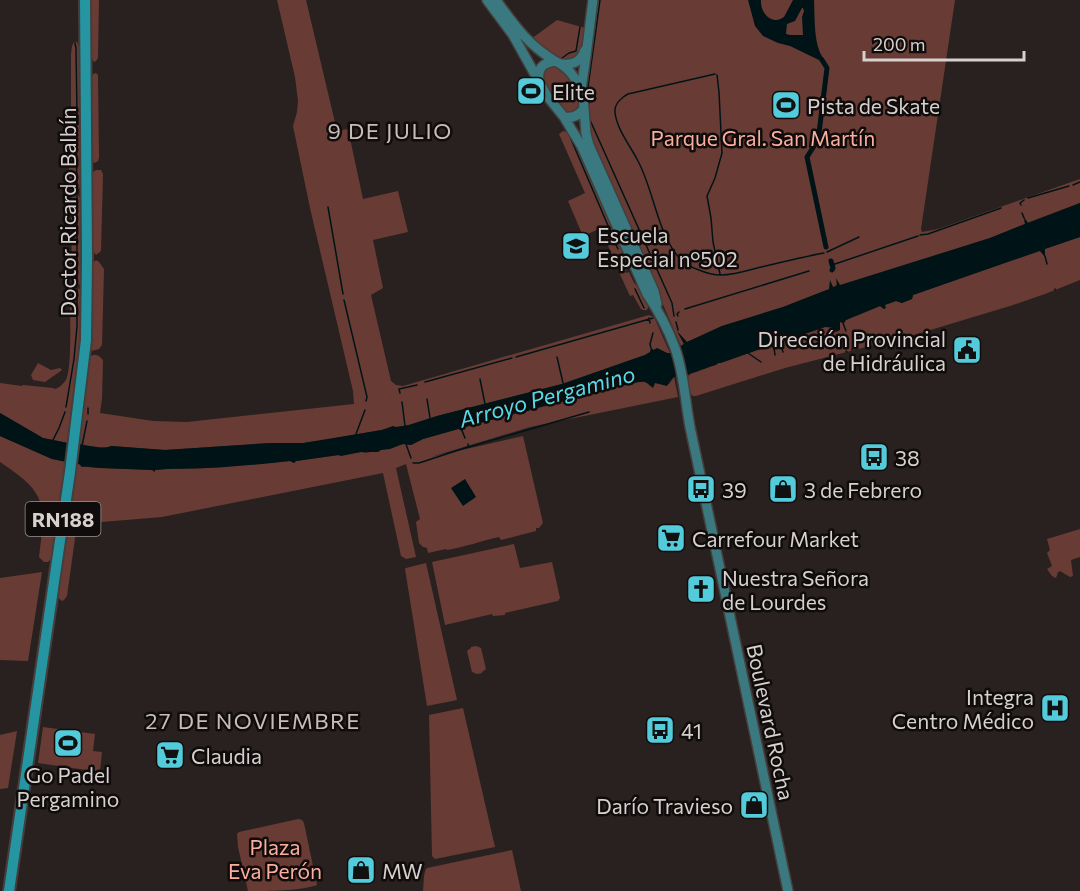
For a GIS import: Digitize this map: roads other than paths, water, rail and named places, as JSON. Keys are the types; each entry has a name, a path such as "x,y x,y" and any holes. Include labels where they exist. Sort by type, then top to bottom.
{"highway":[{"name":"Doctor Ricardo Balbín","path":"9,891 85,354 87,328 85,0"}],"main road":[{"path":"487,0 513,35 540,85 564,117 582,147 647,294 658,309"},
{"path":"496,0 525,38 534,47 559,63 575,78 581,89 589,145 654,291 658,309"},
{"path":"581,89 593,0"},
{"path":"540,85 539,70 543,65 574,63 580,59 587,45"},
{"path":"564,117 575,117 584,109"},
{"name":"Boulevard Rocha","path":"658,309 675,347 696,458 788,891"}],"water":[{"path":"748,0 761,0 762,9 768,17 775,20 784,17 793,0 814,0 816,39 824,59 821,61 763,36 755,26","holes":["803,8 803,35 786,34 787,24 795,21"]},
{"name":"Arroyo Pergamino","path":"1080,203 1080,237 1045,249 1045,257 1040,251 913,295 912,299 902,303 896,301 885,305 884,309 880,306 846,320 844,323 840,322 840,330 836,332 832,327 825,327 784,341 781,346 779,343 774,348 766,347 690,374 674,377 667,386 655,383 653,388 645,382 633,383 581,398 522,411 423,439 411,445 403,444 378,452 338,455 294,463 290,461 228,467 161,469 155,472 82,467 76,464 77,444 165,450 303,443 409,425 562,384 645,355 650,352 651,348 670,353 684,344 677,331 687,342 722,326 783,307 829,289 830,280 834,287 837,285 836,278 840,285 990,238 1025,224 1024,217 1028,223"},
{"path":"0,413 43,438 68,443 67,462 52,459 0,436"},
{"path":"465,479 476,497 463,506 451,488"}],"waterway":[{"path":"588,87 600,0"},
{"path":"562,58 576,51 580,27"},
{"path":"75,43 77,114"},
{"path":"822,60 827,68 819,133 807,157 826,247"},
{"path":"715,74 628,94 616,106 618,124 643,172 670,244 678,257 686,264 718,275 739,273 824,253"},
{"path":"717,75 722,153 707,196 720,274"},
{"path":"590,120 672,303 674,316"},
{"path":"76,123 77,189"},
{"path":"571,139 618,249"},
{"path":"1073,185 1080,182"},
{"path":"1028,198 1069,186"},
{"path":"77,196 77,284"},
{"path":"1021,205 1020,203 1024,200"},
{"path":"328,207 343,294"},
{"path":"920,235 1001,208"},
{"path":"1022,213 1024,218"},
{"path":"832,265 918,236"},
{"path":"827,252 859,237"},
{"path":"1045,256 1047,264"},
{"path":"831,261 832,270"},
{"path":"685,309 809,271"},
{"path":"66,407 74,359 77,289"},
{"path":"635,289 644,308"},
{"path":"344,300 367,397 366,401"},
{"path":"678,316 679,312"},
{"path":"649,318 650,323"},
{"path":"516,357 653,318"},
{"path":"676,322 678,330"},
{"path":"843,323 846,331"},
{"path":"651,348 653,333"},
{"path":"781,346 783,352"},
{"path":"774,348 775,355"},
{"path":"748,353 761,362"},
{"name":"Arroyo Pergamino","path":"557,357 563,383"},
{"path":"425,382 512,358"},
{"name":"Arroyo Pergamino","path":"480,379 485,404"},
{"path":"400,393 399,389 417,385"},
{"path":"427,399 430,418"},
{"path":"402,402 405,426"},
{"path":"88,408 88,414"},
{"path":"356,434 365,410"},
{"path":"52,442 65,412"},
{"path":"468,444 469,447 589,412"},
{"path":"82,446 87,421"},
{"name":"Arroyo Pergamino","path":"461,428 465,438"},
{"path":"406,444 411,458"},
{"path":"413,463 468,447"}],"place":[{"name":"Elite","path":"531,91"},
{"name":"Pista de Skate","path":"786,105"},
{"name":"Escuela Especial n°502","path":"576,246"},
{"name":"Dirección Provincial de Hidráulica","path":"967,350"},
{"name":"38","path":"874,457"},
{"name":"39","path":"701,489"},
{"name":"3 de Febrero","path":"783,489"},
{"name":"Carrefour Market","path":"671,538"},
{"name":"Nuestra Señora de Lourdes","path":"701,589"},
{"name":"Integra Centro Médico","path":"1055,708"},
{"name":"41","path":"660,730"},
{"name":"Go Padel Pergamino","path":"68,743"},
{"name":"Claudia","path":"170,755"},
{"name":"Darío Travieso","path":"754,805"},
{"name":"MW","path":"361,870"}],"district":[{"name":"9 DE JULIO","path":"390,130"},
{"name":"27 DE NOVIEMBRE","path":"253,720"}],"park label":[{"name":"Parque Gral. San Martín","path":"763,137"},
{"name":"Plaza Eva Perón","path":"275,858"}]}
